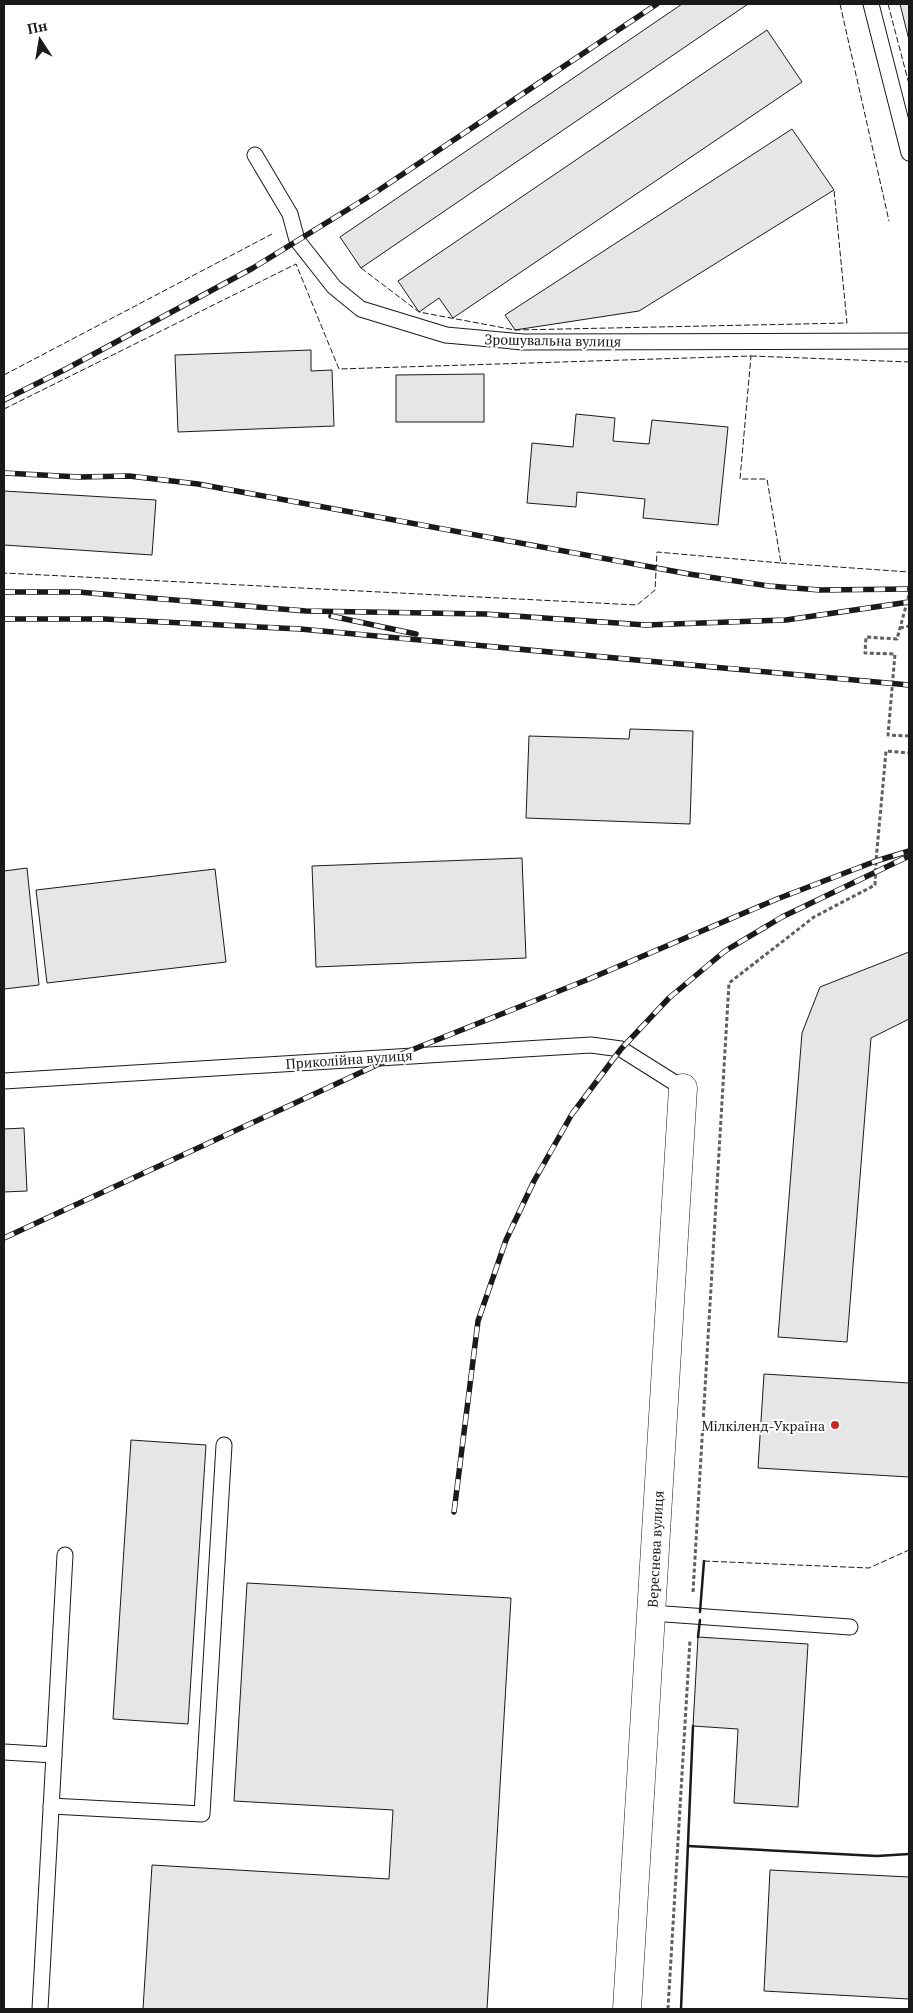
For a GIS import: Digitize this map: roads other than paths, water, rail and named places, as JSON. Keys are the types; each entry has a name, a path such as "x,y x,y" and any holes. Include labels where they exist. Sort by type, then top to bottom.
{"street":[{"name":"Вереснева вулиця","path":"627,2009 683,1088"}],"lane":[{"path":"871,4 909,153"},
{"name":"Зрошувальна вулиця","path":"255,156 290,214 298,240 334,287 361,309 446,335 523,342 909,340"},
{"name":"Приколійна вулиця","path":"4,1081 592,1045 621,1049 683,1088"},
{"path":"51,1806 202,1814 224,1445"},
{"path":"40,2009 64,1555"},
{"path":"651,1613 850,1627"},
{"path":"4,1752 54,1756"}],"railway":[{"path":"4,400 66,369 253,268 373,194 657,4"},
{"path":"4,473 79,477 129,476 198,484 689,574 769,586 820,590 909,589"},
{"path":"4,592 78,592 306,611 485,614 646,625 786,620 909,602"},
{"path":"331,616 416,634"},
{"path":"4,619 104,619 300,629 909,685"},
{"path":"4,1238 394,1057 589,979 777,899 876,861 909,851"},
{"path":"454,1512 478,1321 506,1240 534,1181 572,1114 621,1049 669,998 725,951 782,917 907,857"}],"place":[{"name":"Мілкіленд-Україна","path":"835,1425"}]}
